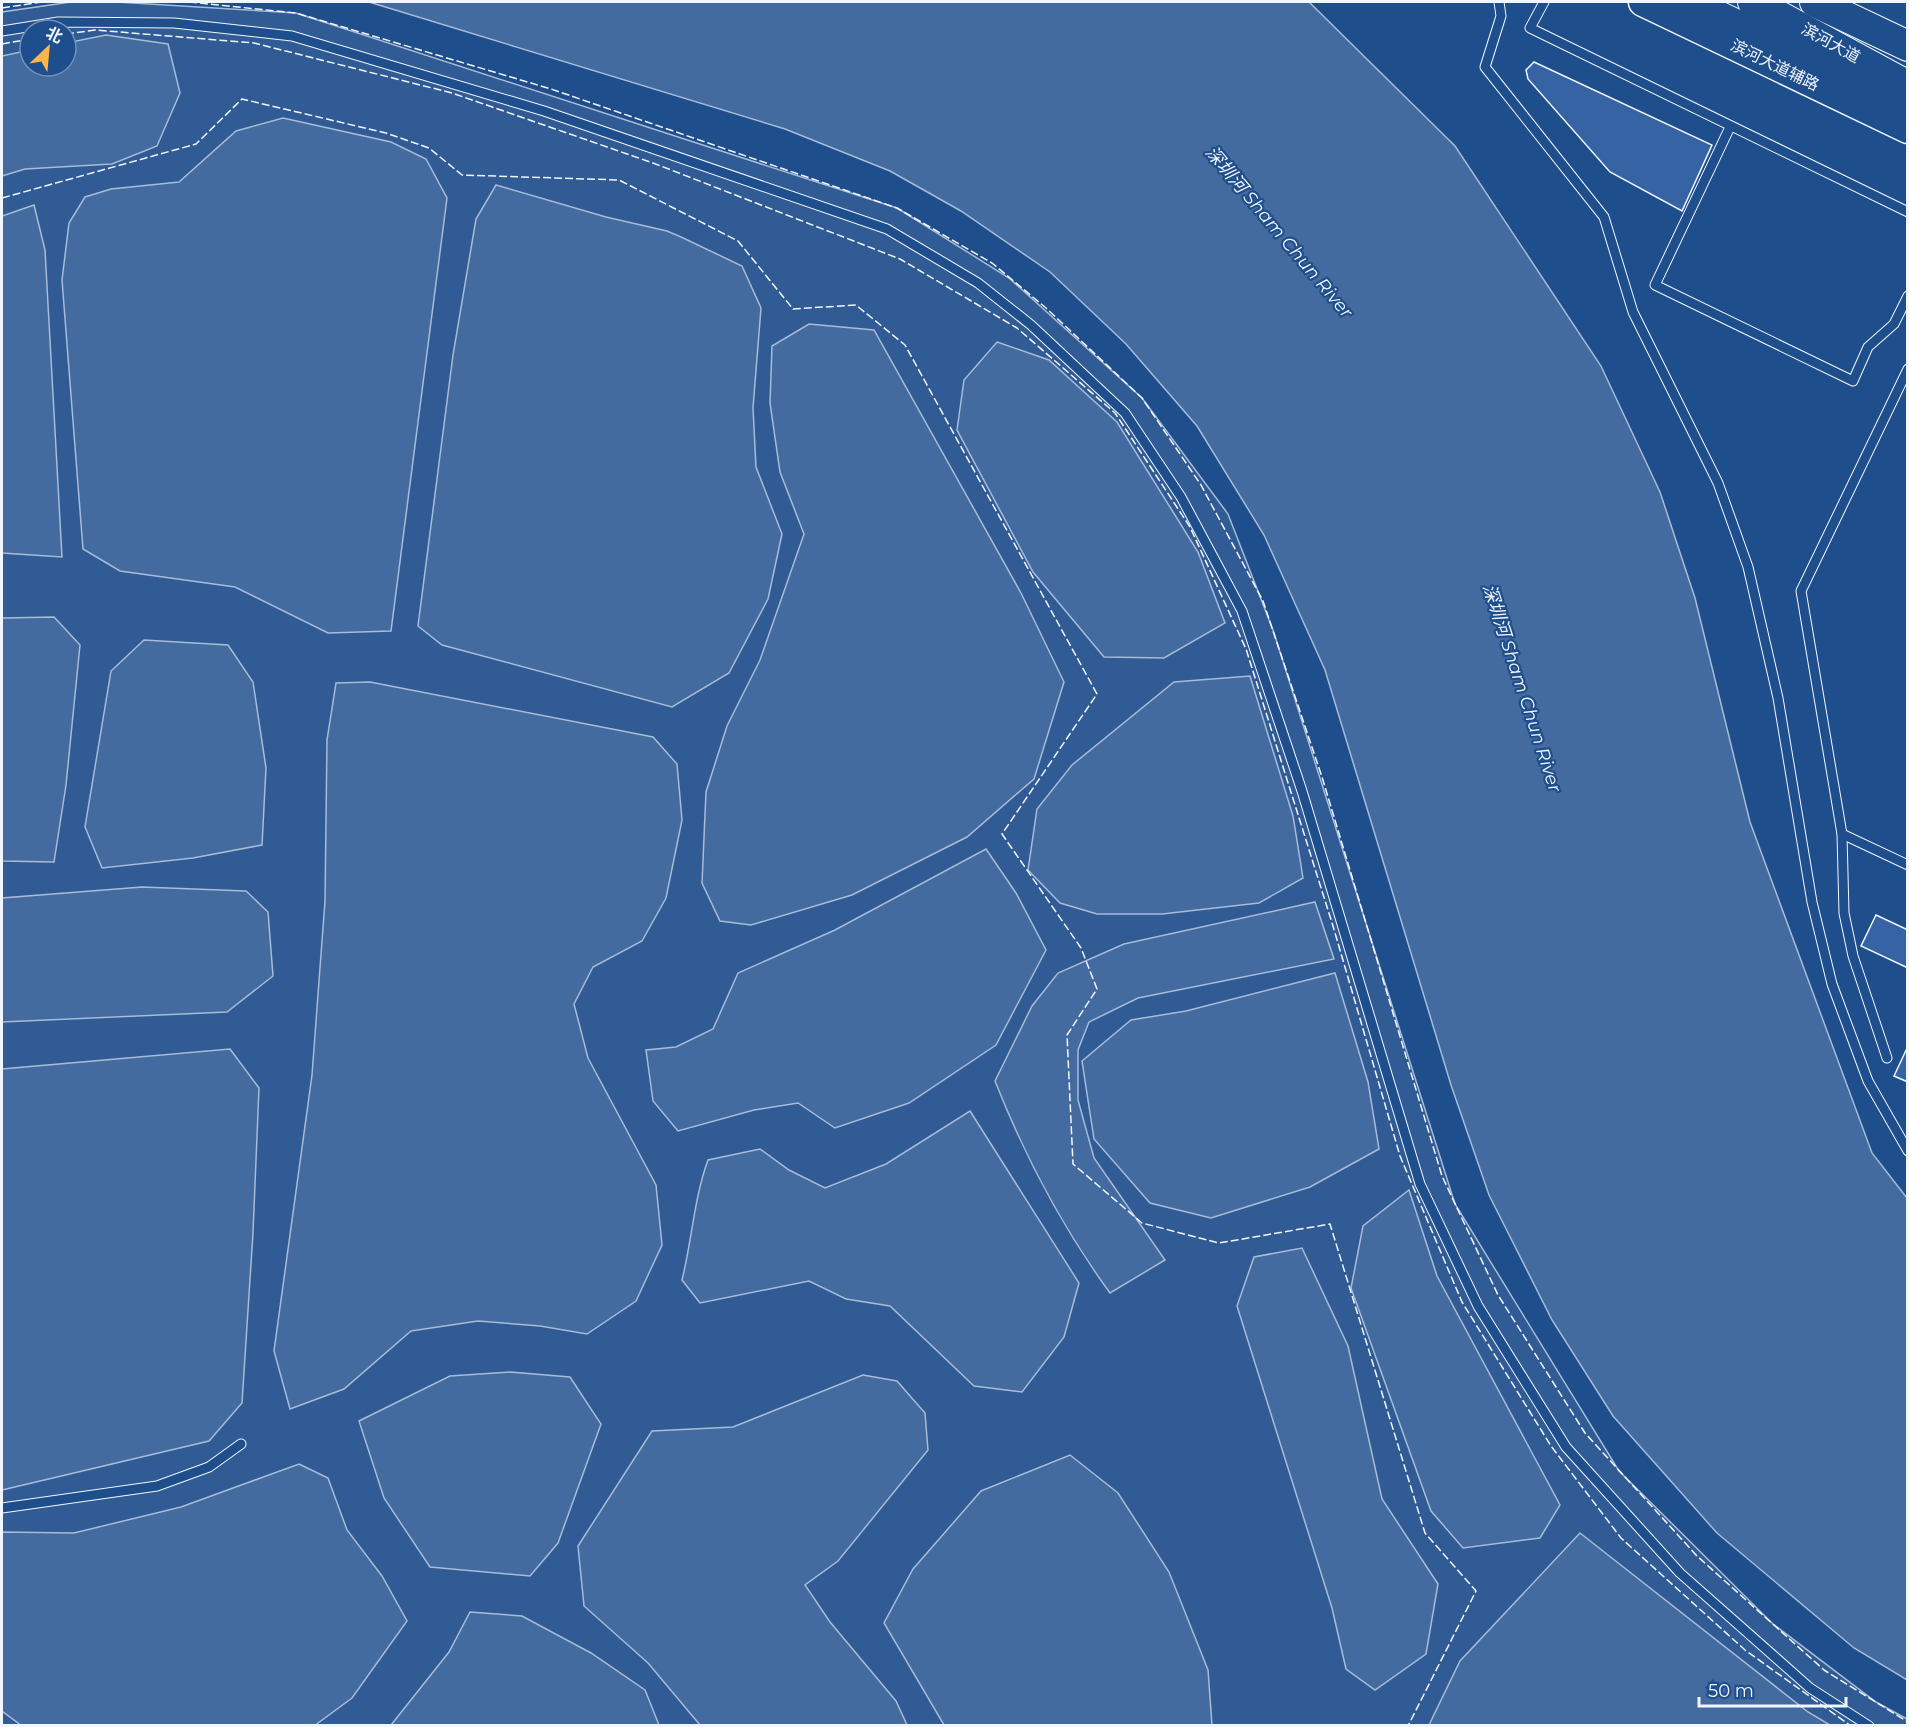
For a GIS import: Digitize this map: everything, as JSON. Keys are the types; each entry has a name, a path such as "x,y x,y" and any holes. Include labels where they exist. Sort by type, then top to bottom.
{"highway":[{"path":"1689,2 1908,107"},
{"name":"滨河大道","path":"1754,2 1908,86"},
{"path":"1815,2 1908,46"}],"main road":[{"name":"滨河大道辅路","path":"1643,2 1908,129"}],"lane":[{"path":"1499,2 1501,16 1485,67 1604,217 1633,312 1718,483 1748,567 1778,699 1812,902 1832,984 1868,1081 1908,1151"},
{"path":"1544,2 1530,28 1908,212"},
{"path":"2,31 58,22 174,23 292,36 544,111 887,229 978,283 1031,325 1125,413 1181,497 1242,611 1302,791 1420,1184 1478,1306 1566,1447 1680,1573 1810,1688 1869,1725"},
{"path":"1730,127 1655,285 1853,381 1868,347 1894,324 1908,296"},
{"path":"1887,1058 1848,935 1844,913 1842,834 1801,591 1908,369"},
{"path":"1842,834 1908,865"},
{"path":"2,1508 157,1486 209,1467 241,1444"}],"shaded area":[{"path":"71,2 116,2 296,13 897,208 1009,278 1142,398 1228,514 1273,630 1455,1204 1619,1471 1773,1624 1876,1702 1907,1719 1907,1725 2,1725 2,12"}],"water":[{"name":"深圳河 Sham Chun River","path":"369,2 1309,2 1455,146 1601,366 1660,492 1695,598 1750,822 1872,1153 1907,1198 1907,1680 1854,1648 1717,1533 1613,1416 1552,1320 1489,1195 1451,1085 1325,670 1264,535 1197,426 1126,344 1050,272 961,211 890,171 785,129"},
{"path":"106,35 168,44 180,93 157,146 112,164 25,169 2,176 2,56 18,53 18,78 78,78 78,41"},
{"path":"283,118 391,142 426,159 447,198 391,631 328,633 235,587 120,571 83,549 62,280 69,223 85,197 111,189 179,182 236,131"},
{"path":"496,185 606,217 667,231 681,237 742,266 761,308 753,408 756,467 782,534 768,599 729,673 672,707 442,645 418,626 453,355 476,219"},
{"path":"34,205 45,250 62,557 2,553 2,216"},
{"path":"809,324 874,330 1021,593 1064,682 1034,779 967,837 852,895 751,925 720,921 702,883 706,792 727,726 760,660 804,534 780,472 770,403 772,346"},
{"path":"997,342 1049,360 1117,422 1198,552 1225,623 1164,658 1104,657 1033,572 957,430 964,380"},
{"path":"54,617 80,645 66,785 54,862 2,861 2,618"},
{"path":"144,640 228,645 253,682 266,768 262,845 193,858 102,868 85,827 111,671"},
{"path":"1250,676 1293,816 1303,878 1259,903 1162,914 1097,914 1060,903 1028,870 1037,809 1072,765 1174,682"},
{"path":"370,682 653,737 677,764 682,820 666,898 642,941 593,967 574,1004 588,1058 656,1185 662,1245 636,1301 587,1334 540,1326 478,1321 411,1331 344,1389 290,1409 274,1351 312,1075 325,901 327,740 336,683"},
{"path":"986,849 1016,893 1046,950 996,1045 909,1103 835,1128 798,1103 754,1110 678,1131 653,1101 646,1050 676,1047 713,1029 738,973 835,930"},
{"path":"142,887 246,891 268,912 273,976 227,1012 2,1022 2,898"},
{"path":"1315,902 1334,959 1138,998 1089,1022 1078,1050 1078,1100 1094,1158 1165,1260 1110,1293 1060,1217 1019,1137 995,1081 1032,1006 1058,973 1124,944"},
{"path":"1335,973 1368,1082 1379,1149 1310,1187 1211,1218 1150,1203 1094,1139 1082,1061 1131,1020 1186,1011"},
{"path":"230,1049 259,1088 253,1233 242,1403 209,1441 2,1490 2,1069"},
{"path":"970,1111 1079,1283 1064,1337 1022,1392 974,1386 890,1306 846,1299 809,1281 700,1303 682,1280 699,1189 708,1160 760,1149 789,1170 825,1188 886,1164"},
{"path":"1409,1190 1437,1276 1560,1505 1540,1538 1463,1548 1431,1511 1351,1288 1363,1226"},
{"path":"1302,1248 1348,1346 1382,1499 1438,1584 1426,1654 1375,1690 1346,1669 1332,1608 1237,1306 1254,1257"},
{"path":"510,1372 570,1377 601,1424 558,1543 530,1576 430,1567 384,1498 359,1421 450,1376"},
{"path":"863,1375 897,1381 925,1413 928,1450 838,1561 805,1585 830,1622 896,1701 907,1725 700,1725 648,1663 584,1606 578,1546 652,1431 733,1427"},
{"path":"1070,1455 1118,1493 1169,1572 1208,1670 1212,1725 944,1725 884,1623 913,1569 981,1491"},
{"path":"299,1464 328,1478 347,1530 382,1576 407,1621 352,1698 314,1726 22,1726 2,1711 2,1532 74,1533 181,1507"},
{"path":"1580,1533 1808,1712 1830,1725 1429,1725 1460,1661"},
{"path":"470,1612 522,1616 591,1653 645,1690 659,1725 391,1725 449,1652"}],"building":[{"path":"1534,62 1712,145 1682,211 1610,172 1528,79 1526,70"},
{"path":"1876,915 1908,930 1908,968 1861,946"},
{"path":"1908,1046 1908,1082 1894,1076"}],"fence":[{"path":"2,8 42,2"},
{"path":"189,2 296,13 551,89 897,208 992,263 1046,308 1142,398 1201,485 1263,601 1322,777 1442,1176 1498,1295 1585,1433 1697,1556 1824,1670 1908,1722"},
{"path":"78,32 95,30 254,43 452,93 653,163 900,259 1017,328 1115,413 1190,527 1246,649 1333,926 1400,1156 1462,1302 1551,1446 1621,1538 1745,1650 1851,1726"},
{"path":"2,44 18,41"},
{"path":"2,198 196,144 242,99 386,133 429,148 462,175 619,180 738,241 793,309 856,305 905,345 1097,694 1002,834 1081,948 1097,989 1067,1035 1073,1164 1142,1223 1219,1243 1330,1224 1425,1533 1476,1591 1408,1726"}]}
